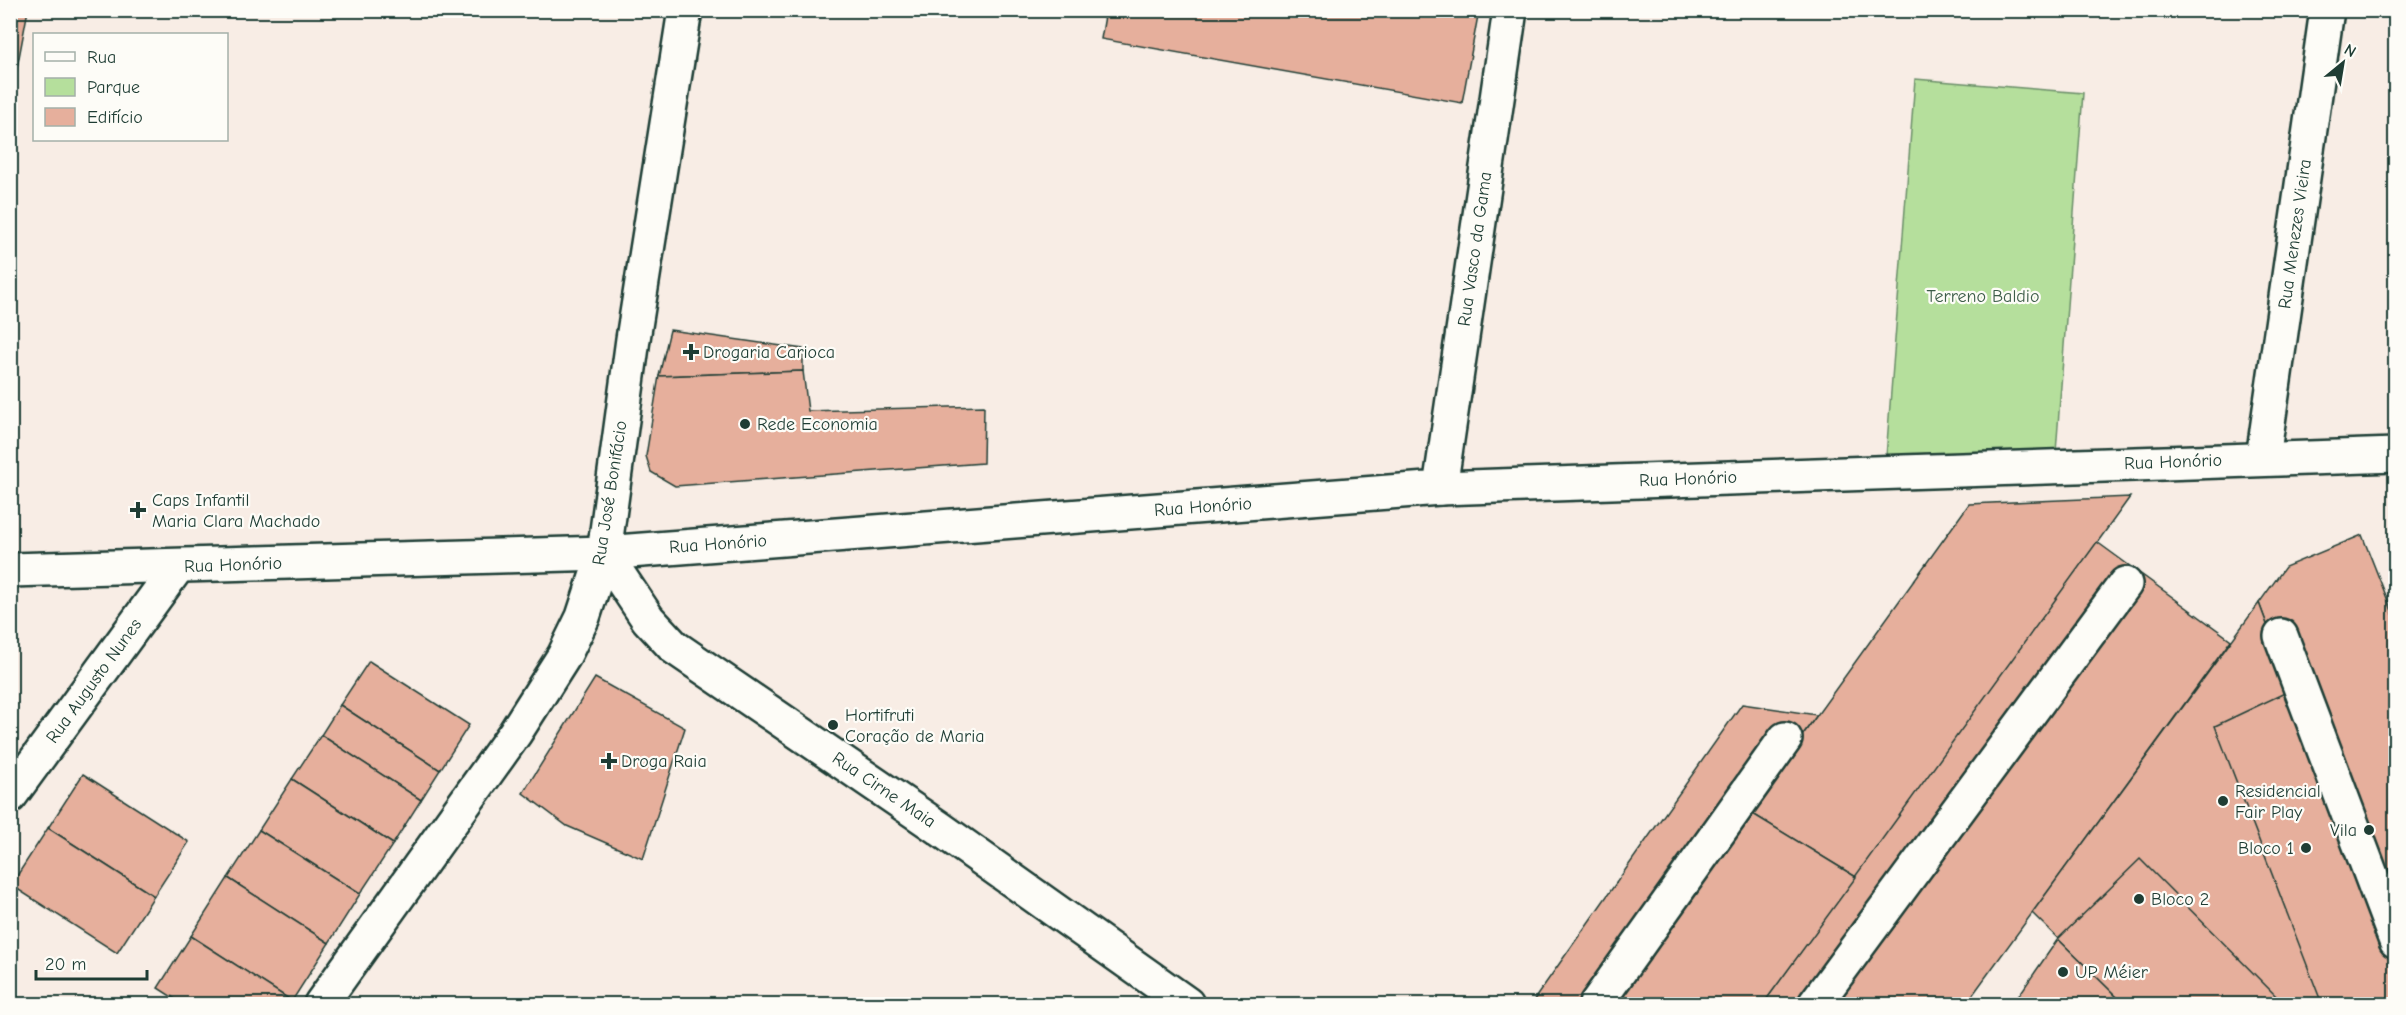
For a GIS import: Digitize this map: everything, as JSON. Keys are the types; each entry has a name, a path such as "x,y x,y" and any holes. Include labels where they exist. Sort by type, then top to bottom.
{"street":[{"name":"Rua José Bonifácio","path":"321,1005 515,733 564,656 583,617 604,553 633,339 685,10"},
{"name":"Rua Vasco da Gama","path":"1440,488 1510,10"},
{"name":"Rua Menezes Vieira","path":"2264,459 2328,10"},
{"name":"Rua Honório","path":"10,570 604,553 1440,488 2396,454"},
{"name":"Rua Cirne Maia","path":"604,553 648,619 674,647 939,828 1187,1005"},
{"name":"Rua Augusto Nunes","path":"10,796 178,566"},
{"path":"1815,1005 2125,584"},
{"path":"2281,636 2396,941"},
{"path":"1596,1005 1785,739"}],"green space":[{"name":"Terreno Baldio","path":"1915,79 2083,93 2056,452 1886,457"}],"building":[{"path":"10,10 28,10 10,105"},
{"path":"1106,10 1479,10 1462,103 1101,39"},
{"path":"670,330 803,349 803,371 659,376"},
{"path":"803,371 808,411 984,406 983,463 675,486 651,472 646,456 659,376"},
{"path":"2130,497 1856,877 1748,811 1969,504"},
{"name":"Vila","path":"2362,535 2396,621 2396,971 2259,603 2285,567"},
{"path":"2097,542 2231,640 1966,1004 1763,1004"},
{"name":"Residencial Fair Play","path":"2259,603 2396,971 2396,1004 2124,1004 2032,913"},
{"path":"369,661 469,725 440,770 340,705"},
{"name":"Droga Raia","path":"595,678 685,728 643,859 567,826 523,793"},
{"name":"Bloco 1","path":"2291,690 2396,971 2396,1004 2322,1004 2215,726"},
{"path":"1742,704 1817,715 1606,1004 1531,1004"},
{"path":"340,705 440,770 421,800 321,735"},
{"path":"321,735 421,800 393,844 292,779"},
{"path":"83,774 189,842 154,896 48,828"},
{"path":"292,779 393,844 360,894 259,830"},
{"path":"1748,811 1856,877 1763,1004 1606,1004"},
{"path":"48,828 154,896 117,953 11,885"},
{"path":"259,830 360,894 329,943 228,878"},
{"name":"Bloco 2","path":"2140,859 2284,1004 2124,1004 2058,939"},
{"path":"228,878 329,943 292,1001 191,936"},
{"path":"191,936 292,1001 289,1004 183,1004 158,988"},
{"name":"UP Méier","path":"2058,939 2124,1004 2013,1004"}],"place":[{"name":"Drogaria Carioca","path":"691,352"},
{"name":"Rede Economia","path":"745,424"},
{"name":"Caps Infantil Maria Clara Machado","path":"138,510"},
{"name":"Hortifruti Coração de Maria","path":"833,725"},
{"name":"Droga Raia","path":"609,761"},
{"name":"Residencial Fair Play","path":"2223,801"},
{"name":"Vila","path":"2369,830"},
{"name":"Bloco 1","path":"2306,848"},
{"name":"Bloco 2","path":"2139,899"},
{"name":"UP Méier","path":"2063,972"}]}
